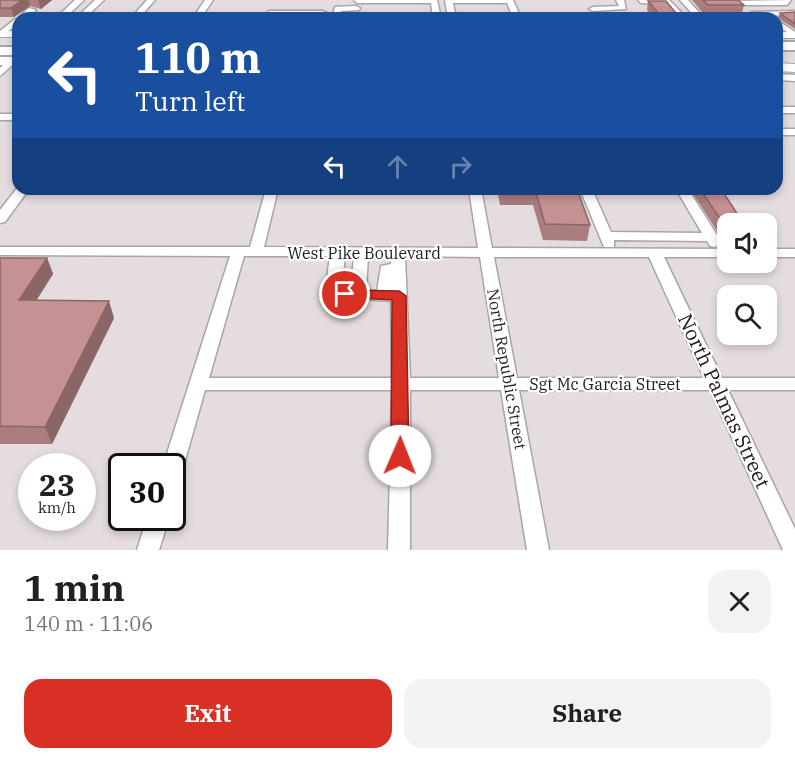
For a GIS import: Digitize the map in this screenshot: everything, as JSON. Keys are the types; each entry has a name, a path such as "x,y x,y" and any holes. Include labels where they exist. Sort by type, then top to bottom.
{"highway":[{"path":"0,51 12,59"}],"street":[{"path":"140,12 151,0"},
{"path":"337,12 338,9 356,3 419,0 436,2 437,12"},
{"path":"449,0 509,0"},
{"path":"606,12 623,7 620,0"},
{"path":"641,1 685,1"},
{"path":"730,1 787,1"},
{"path":"730,1 741,12"},
{"path":"67,12 78,2 96,4"},
{"path":"666,2 677,12"},
{"path":"0,73 12,59"},
{"path":"0,219 18,195"},
{"path":"256,252 270,195"},
{"name":"North Republic Street","path":"476,195 538,550"},
{"path":"588,195 612,252"},
{"path":"686,195 717,244"},
{"path":"605,236 711,237"},
{"name":"West Pike Boulevard","path":"0,251 361,253 398,260 486,253 717,253"},
{"path":"178,453 238,252"},
{"name":"North Palmas Street","path":"654,252 794,550"},
{"path":"338,253 333,294 392,295"},
{"path":"358,294 361,253"},
{"path":"777,253 795,253"},
{"path":"398,260 392,295 401,385 399,550"},
{"name":"Sgt Mc Garcia Street","path":"200,384 795,384"},
{"path":"148,550 154,531"}],"building":[{"path":"0,0 22,0 11,8 0,8"},
{"path":"703,0 738,0 744,5 708,5"},
{"path":"648,1 666,1 675,12 657,12"},
{"path":"795,12 795,24 783,15 783,13"},
{"path":"537,195 579,195 590,225 545,224"},
{"path":"704,195 725,195 737,213 717,214"},
{"path":"0,258 47,258 19,300 109,301 45,427 0,426"}],"route":[{"path":"345,294 399,296 400,456"}]}
